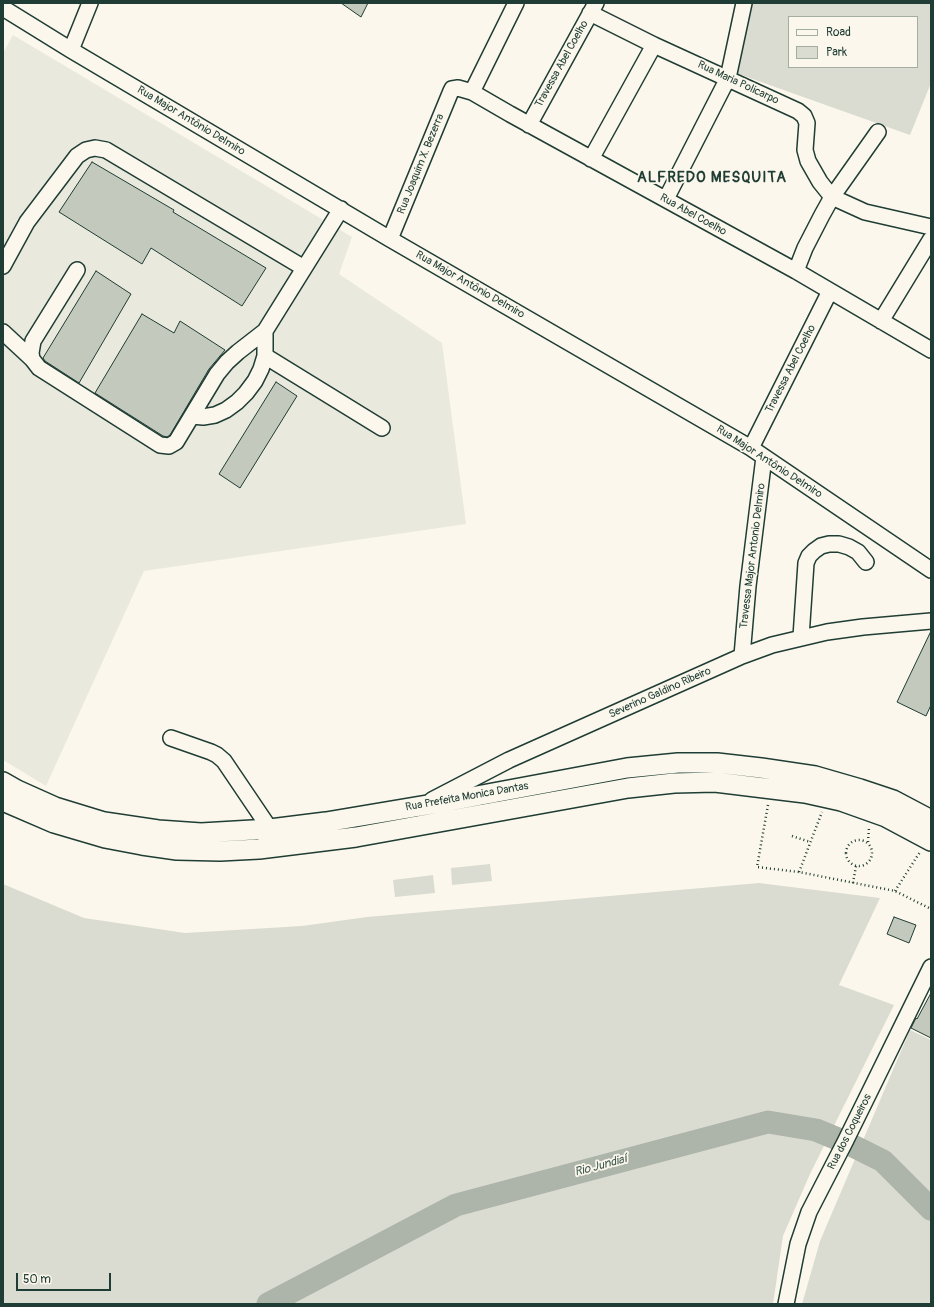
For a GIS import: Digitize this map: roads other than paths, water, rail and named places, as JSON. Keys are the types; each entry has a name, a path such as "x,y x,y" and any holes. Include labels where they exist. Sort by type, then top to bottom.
{"main road":[{"name":"Rua Prefeita Monica Dantas","path":"3,782 55,807 104,822 158,830 201,833 270,829 424,815 628,788 674,783 715,782 805,793 841,801 928,833"},
{"name":"Rua Prefeita Monica Dantas","path":"3,801 72,830 105,838 177,850 220,851 259,849 356,837 424,815"}],"street":[{"path":"71,50 90,3"},
{"path":"472,92 516,3"},
{"path":"666,199 728,78 744,3"},
{"name":"Rua Major Antônio Delmiro","path":"3,8 71,50 390,239 751,448 931,570"},
{"name":"Rua Maria Policarpo","path":"593,8 654,45 794,108 804,116 807,123 808,127 805,150 808,161 820,182 832,197"},
{"name":"Travessa Abel Coelho","path":"529,125 593,8"},
{"path":"591,158 654,45"},
{"name":"Rua Abel Coelho","path":"452,89 458,88 472,92 529,125 796,271 931,350"},
{"name":"Rua Joaquim X. Bezerra","path":"390,239 452,89"},
{"path":"796,271 808,241 832,197 878,132"},
{"path":"3,266 27,222 77,156 86,150 95,148 106,150 304,268"},
{"path":"832,197 865,212 931,227"},
{"path":"3,332 32,359 39,368 160,446 169,446 176,442 217,374 227,362 265,331 341,209"},
{"path":"882,321 931,239"},
{"path":"32,359 31,353 33,341 77,270"},
{"name":"Travessa Abel Coelho","path":"751,448 830,291"},
{"path":"192,416 214,415 226,410 237,402 255,381 261,369 265,356 265,331"},
{"path":"265,356 382,428"},
{"name":"Travessa Major Antonio Delmiro","path":"742,656 748,586 764,457"},
{"path":"801,637 806,563 814,550 821,546 839,544 858,552 866,562"},
{"name":"Severino Galdino Ribeiro","path":"424,815 509,760 742,656 772,645 801,637 863,627 931,621"},
{"path":"171,738 211,752 220,758 270,829"},
{"name":"Rua dos Coqueiros","path":"786,1304 798,1244 805,1222 931,967"}],"waterway":[{"name":"Rio Jundiaí","path":"268,1304 456,1205 768,1122 816,1130 845,1142 883,1161 931,1209"}],"district":[{"name":"ALFREDO MESQUITA","path":"712,178"}]}
